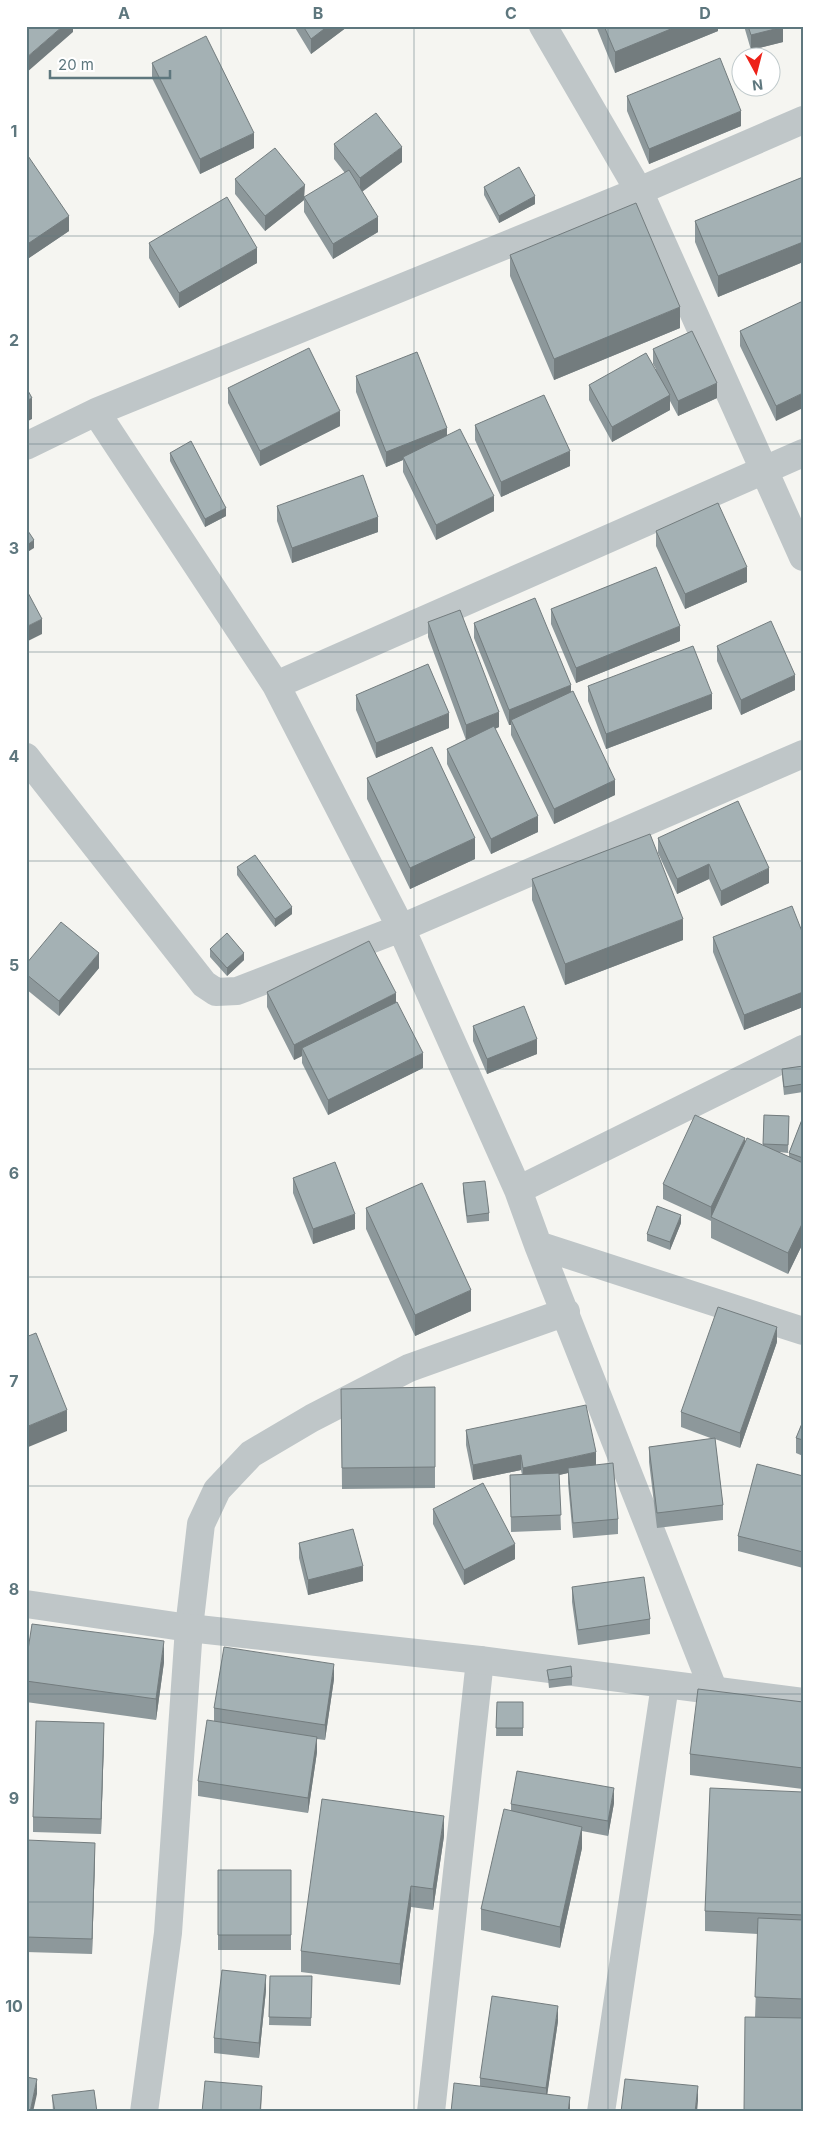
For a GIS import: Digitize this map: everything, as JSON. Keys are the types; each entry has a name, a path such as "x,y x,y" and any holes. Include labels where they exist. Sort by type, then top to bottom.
{"street":[{"path":"543,26 639,191 803,556"},
{"path":"26,446 96,412 639,191 803,120"},
{"path":"96,412 276,685 401,928 518,1190 714,1691"},
{"path":"276,685 803,453"},
{"path":"26,757 204,984 216,992 237,991 401,928 803,754"},
{"path":"518,1190 803,1049"},
{"path":"538,1245 803,1331"},
{"path":"144,2112 168,1933 189,1628 201,1524 217,1490 250,1454 312,1418 409,1368 566,1312"},
{"path":"26,1604 189,1628 480,1660 803,1702"},
{"path":"430,2112 480,1660"},
{"path":"601,2112 665,1685"}],"building":[{"path":"26,26 63,26 26,58"},
{"path":"303,26 328,26 311,39"},
{"path":"604,26 678,26 615,52"},
{"path":"748,26 782,26 783,27 751,35"},
{"path":"206,36 254,133 200,159 152,63"},
{"path":"720,58 732,88 732,98 736,98 741,111 649,149 627,96"},
{"path":"376,113 402,147 360,178 334,144"},
{"path":"275,148 305,185 265,216 235,179"},
{"path":"26,153 69,216 29,243 26,240"},
{"path":"519,167 535,196 499,216 484,187"},
{"path":"349,170 378,217 333,244 304,197"},
{"path":"803,177 803,242 718,276 695,221"},
{"path":"227,197 257,248 179,293 149,243"},
{"path":"636,203 680,307 554,359 510,255"},
{"path":"803,301 803,393 776,406 740,331"},
{"path":"692,331 717,383 678,401 653,349"},
{"path":"309,348 340,411 260,451 228,388"},
{"path":"417,352 447,428 386,452 356,376"},
{"path":"646,353 670,395 612,427 589,385"},
{"path":"26,387 32,398 26,401"},
{"path":"544,395 570,451 501,482 475,425"},
{"path":"460,429 494,496 436,525 403,457"},
{"path":"191,441 226,508 205,519 170,453"},
{"path":"363,475 378,517 292,548 277,506"},
{"path":"718,503 747,567 685,594 656,531"},
{"path":"26,528 34,540 26,546"},
{"path":"656,567 680,626 576,668 551,609"},
{"path":"26,589 42,619 26,627"},
{"path":"535,598 571,685 509,710 474,623"},
{"path":"460,610 499,712 466,725 428,622"},
{"path":"771,621 795,675 741,700 717,646"},
{"path":"693,646 712,694 606,734 588,686"},
{"path":"428,664 449,713 376,743 356,695"},
{"path":"573,691 615,780 554,809 511,720"},
{"path":"494,726 538,816 491,839 447,749"},
{"path":"432,747 475,838 410,868 367,778"},
{"path":"738,801 769,868 721,891 709,864 677,879 658,838"},
{"path":"650,834 683,919 565,964 532,879"},
{"path":"255,855 292,907 275,919 237,867"},
{"path":"792,906 803,934 803,992 744,1015 713,937"},
{"path":"61,922 99,953 59,1001 26,974 26,964"},
{"path":"227,933 244,953 227,968 210,949"},
{"path":"369,941 396,993 294,1045 267,992"},
{"path":"397,1002 423,1053 328,1100 302,1048"},
{"path":"524,1006 537,1039 487,1059 473,1026"},
{"path":"803,1066 803,1084 784,1087 782,1069"},
{"path":"695,1115 745,1138 711,1207 663,1184"},
{"path":"764,1115 789,1116 788,1145 763,1144"},
{"path":"803,1117 803,1158 789,1153"},
{"path":"747,1138 803,1163 803,1222 788,1253 711,1217"},
{"path":"335,1162 355,1214 313,1229 293,1178"},
{"path":"485,1181 489,1213 467,1216 463,1183"},
{"path":"422,1183 471,1290 415,1315 366,1208"},
{"path":"657,1206 681,1215 670,1242 647,1234"},
{"path":"718,1307 777,1327 740,1433 681,1412"},
{"path":"36,1333 67,1410 26,1427 26,1337"},
{"path":"435,1387 435,1467 342,1468 341,1389"},
{"path":"586,1405 596,1452 523,1468 521,1455 473,1465 466,1430"},
{"path":"803,1421 803,1440 796,1438"},
{"path":"715,1438 723,1505 657,1513 649,1447"},
{"path":"613,1463 618,1519 573,1523 568,1468"},
{"path":"757,1464 803,1476 803,1552 738,1536"},
{"path":"559,1473 561,1515 511,1517 510,1475"},
{"path":"483,1483 515,1544 464,1570 433,1509"},
{"path":"353,1529 363,1566 308,1580 299,1543"},
{"path":"644,1577 650,1619 578,1630 572,1587"},
{"path":"32,1624 164,1641 156,1699 26,1681 26,1663"},
{"path":"224,1647 334,1664 325,1725 214,1708"},
{"path":"571,1666 572,1677 549,1680 547,1670"},
{"path":"698,1689 803,1702 803,1768 690,1754"},
{"path":"497,1702 523,1702 523,1728 496,1728"},
{"path":"207,1720 317,1737 308,1798 198,1781"},
{"path":"36,1721 104,1723 101,1819 33,1817"},
{"path":"517,1771 614,1788 608,1821 511,1804"},
{"path":"710,1788 803,1792 803,1915 705,1911"},
{"path":"322,1799 444,1816 433,1889 411,1886 400,1964 301,1951"},
{"path":"504,1809 582,1827 560,1927 481,1909"},
{"path":"27,1840 95,1843 92,1939 26,1937"},
{"path":"218,1870 291,1870 291,1935 218,1935"},
{"path":"758,1918 803,1920 803,1999 755,1997"},
{"path":"222,1970 266,1975 259,2043 214,2038"},
{"path":"270,1976 312,1976 311,2018 269,2017"},
{"path":"492,1996 558,2006 546,2088 480,2078"},
{"path":"745,2017 803,2018 803,2112 744,2112"},
{"path":"26,2077 37,2079 30,2112 26,2112"},
{"path":"625,2079 698,2086 695,2112 621,2112"},
{"path":"205,2081 262,2086 260,2112 202,2112"},
{"path":"454,2083 570,2097 568,2112 451,2112"},
{"path":"94,2090 97,2112 55,2112 52,2095"}]}
